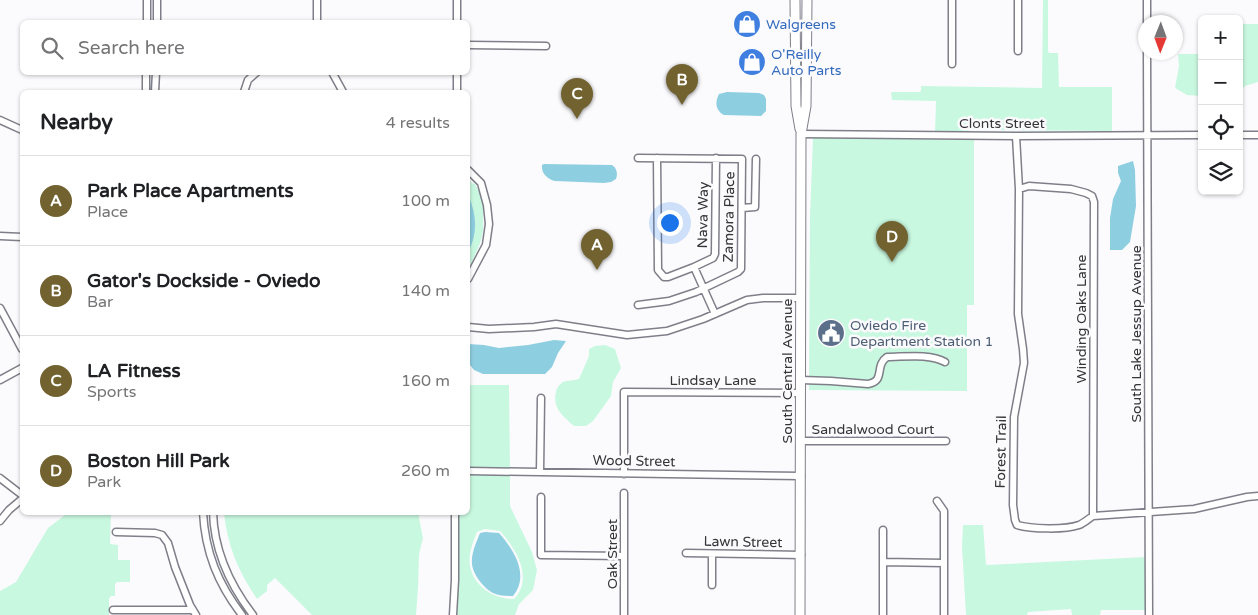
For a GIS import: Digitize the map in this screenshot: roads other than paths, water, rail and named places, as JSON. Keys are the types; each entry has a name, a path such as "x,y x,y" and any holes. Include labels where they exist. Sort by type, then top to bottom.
{"main road":[{"name":"South Central Avenue","path":"795,0 796,106 801,134"},
{"name":"South Central Avenue","path":"800,611 801,134 806,106 807,0"}],"street":[{"path":"147,0 147,20"},
{"path":"157,0 157,20"},
{"path":"317,0 317,20"},
{"path":"457,0 457,20"},
{"path":"952,0 952,64"},
{"path":"1018,0 1018,51"},
{"path":"1147,0 1147,15"},
{"path":"470,45 546,46"},
{"name":"South Lake Jessup Avenue","path":"1147,60 1149,615"},
{"path":"146,75 146,90"},
{"path":"155,90 156,75"},
{"path":"245,90 248,80 254,75"},
{"path":"334,75 342,90"},
{"path":"457,75 457,90"},
{"path":"0,120 20,129"},
{"name":"Clonts Street","path":"801,134 1198,135"},
{"path":"1243,135 1258,135"},
{"name":"Forest Trail","path":"1016,136 1019,189 1018,314 1024,363 1014,417 1013,505 1017,525 1025,527 1071,527 1081,524 1093,516 1194,509 1258,496"},
{"name":"Zamora Place","path":"638,158 742,158 741,269 703,288 669,301 638,306"},
{"path":"657,158 658,270 664,277 668,277 694,267"},
{"name":"Nava Way","path":"715,314 694,267 713,258 715,254 716,158"},
{"path":"742,208 756,207 756,159"},
{"path":"470,172 481,183 487,205 489,224 486,245 470,275"},
{"name":"Winding Oaks Lane","path":"1019,189 1029,186 1071,189 1092,196 1094,202 1093,516"},
{"path":"0,236 20,237"},
{"path":"470,327 489,329 556,324 627,334 667,331 747,300 801,298"},
{"path":"0,308 20,346"},
{"path":"801,380 868,384 874,383 878,379 882,360 887,357 931,357 944,362"},
{"path":"0,380 20,369"},
{"name":"Lindsay Lane","path":"624,474 624,392 801,393"},
{"path":"540,472 541,398"},
{"name":"Sandalwood Court","path":"800,441 946,441"},
{"name":"Wood Street","path":"470,471 800,476"},
{"path":"0,478 20,493"},
{"name":"Oak Street","path":"624,493 624,615"},
{"path":"542,498 541,555 624,556"},
{"path":"0,521 20,500"},
{"path":"937,501 944,511 944,615"},
{"path":"203,515 209,552 219,578 242,615"},
{"path":"213,515 214,527 222,560 229,579 253,615"},
{"path":"453,615 455,515"},
{"path":"883,530 883,615"},
{"path":"113,610 194,612 175,566 168,543 162,535 155,533 116,532"},
{"name":"Lawn Street","path":"686,553 801,555"},
{"path":"712,554 712,585"},
{"path":"883,562 944,563"}],"water":[{"path":"727,92 759,93 764,95 766,111 761,116 724,115 717,108 716,103 719,94"},
{"path":"1133,161 1136,206 1130,242 1122,250 1110,250 1110,218 1113,199 1121,181 1118,166"},
{"path":"542,165 612,165 616,169 617,177 611,182 604,183 555,181 549,179 544,173"},
{"path":"470,200 475,217 475,231 470,247"},
{"path":"554,340 566,341 552,367 545,374 483,374 474,370 470,365 470,344 499,348"},
{"path":"480,533 499,533 515,555 520,571 520,580 513,596 493,593 483,585 474,572 472,564 473,552"}],"place":[{"name":"Walgreens","path":"747,24"},
{"name":"O'Reilly Auto Parts","path":"752,62"},
{"name":"Gator's Dockside - Oviedo","path":"682,105"},
{"name":"LA Fitness","path":"577,119"},
{"name":"Boston Hill Park","path":"892,262"},
{"name":"Park Place Apartments","path":"597,270"},
{"name":"Oviedo Fire Department Station 1","path":"831,333"}]}
